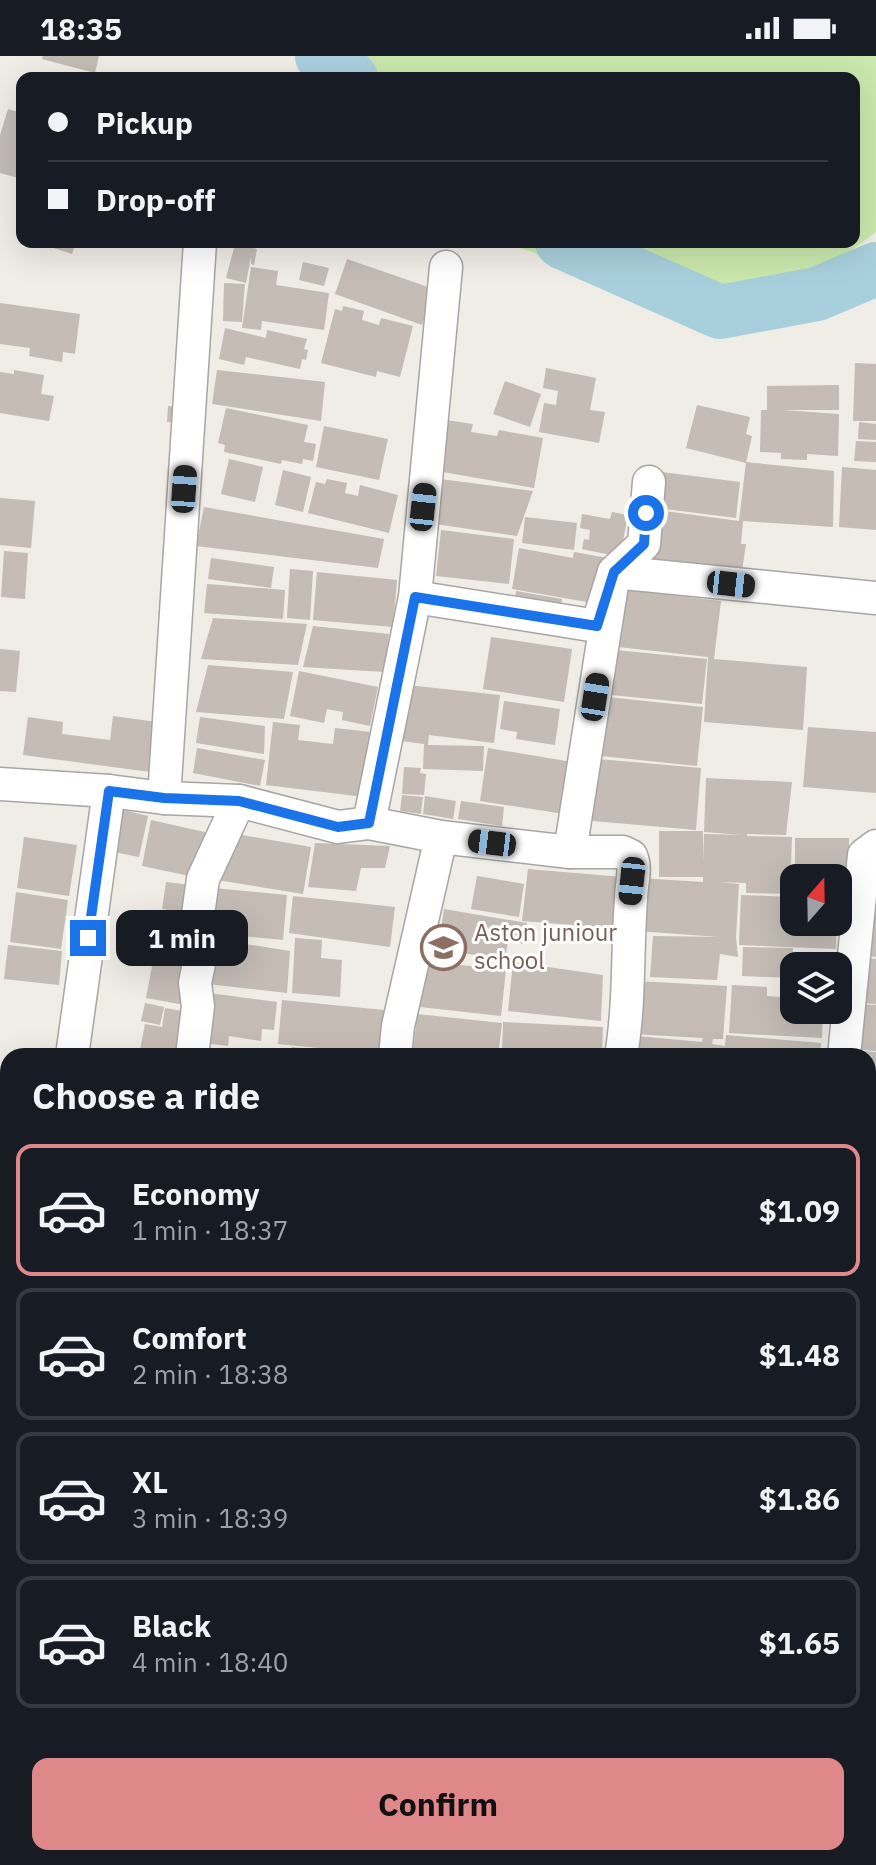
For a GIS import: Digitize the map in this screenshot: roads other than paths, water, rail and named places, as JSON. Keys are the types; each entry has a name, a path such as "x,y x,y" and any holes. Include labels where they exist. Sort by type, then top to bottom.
{"street":[{"path":"164,798 200,248"},
{"path":"369,823 415,597 446,267"},
{"path":"415,597 597,626 614,572 644,544 649,482"},
{"path":"614,572 876,598"},
{"path":"570,852 614,572"},
{"path":"0,784 239,801 338,827 369,823 441,837 570,852 623,852 631,856 634,862 628,1014 622,1048"},
{"path":"73,1048 109,791"},
{"path":"193,1048 198,1006 195,983 200,959 194,943 203,879 239,801"},
{"path":"396,1048 398,1026 441,837"},
{"path":"845,1048 864,855 876,846"}],"waterway":[{"path":"322,56 343,72"},
{"path":"576,248 720,312 817,294 876,269"}],"place":[{"name":"Aston juniour school","path":"443,947"}]}
